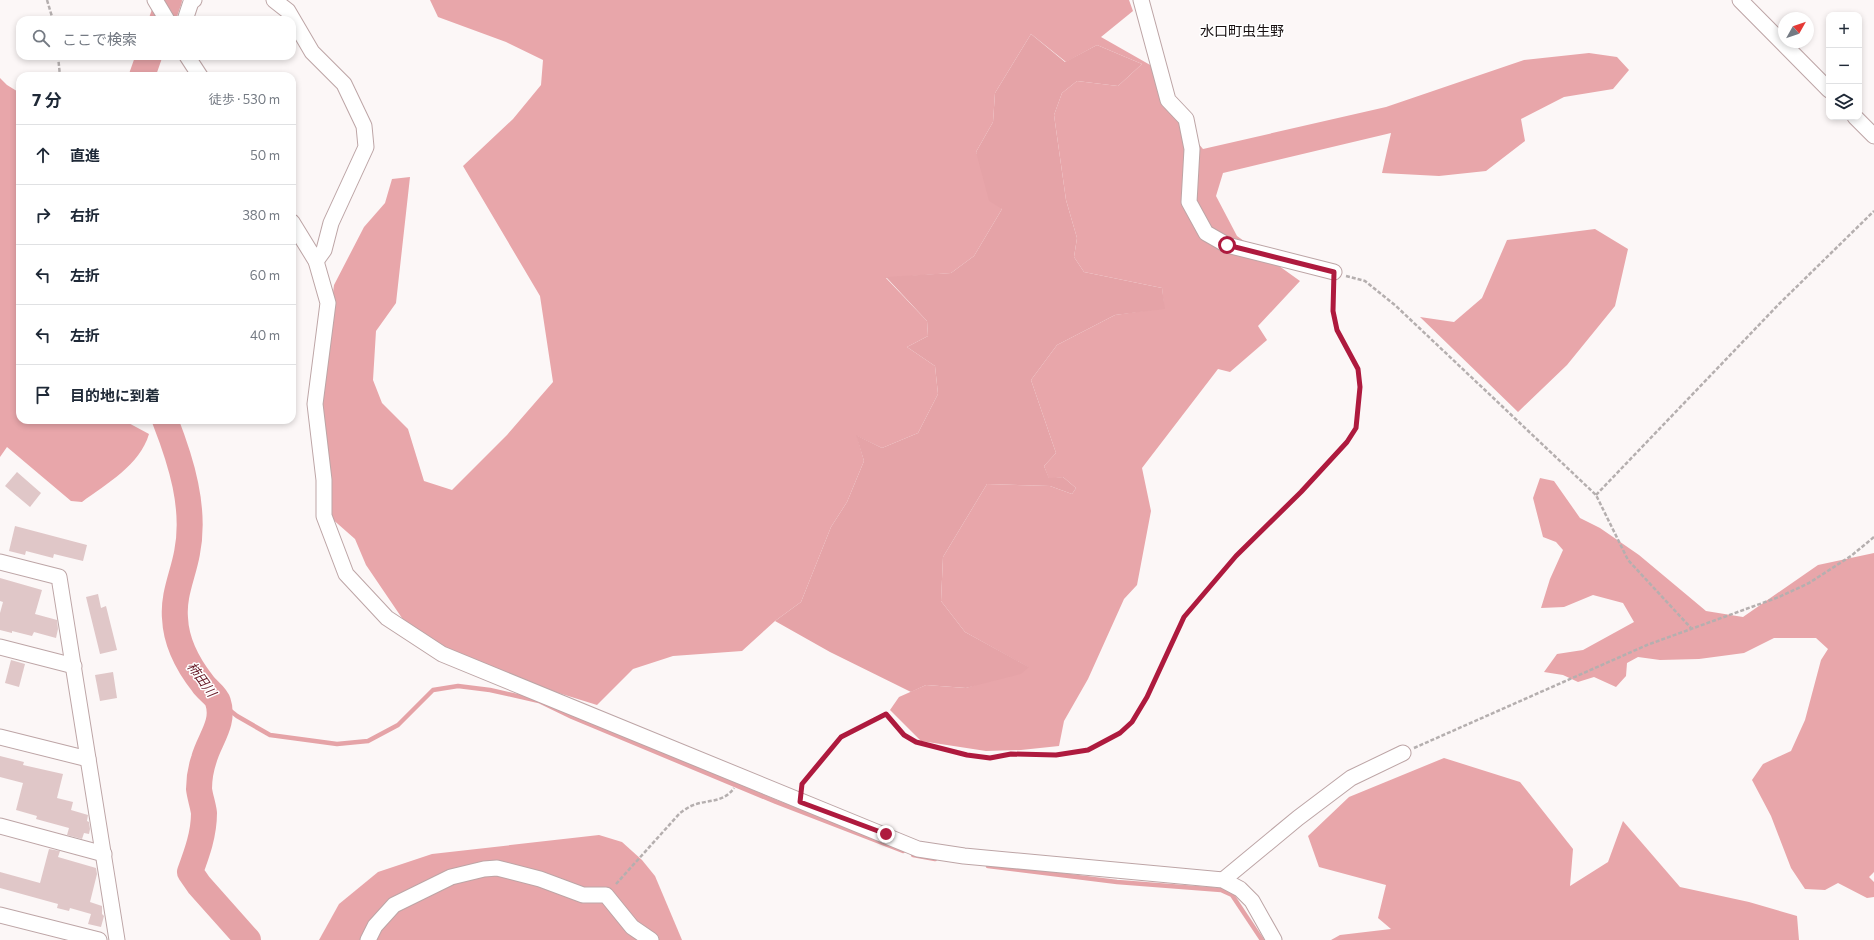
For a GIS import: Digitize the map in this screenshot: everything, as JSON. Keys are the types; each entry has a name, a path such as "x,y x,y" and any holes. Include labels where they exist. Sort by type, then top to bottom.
{"street":[{"path":"186,16 191,2 194,0"},
{"path":"274,0 288,11 291,16"},
{"path":"1141,0 1168,100 1186,119 1192,149 1189,202 1206,233 1227,245 1334,272"},
{"path":"1740,0 1826,87"},
{"path":"156,2 164,16"},
{"path":"296,25 312,52 344,84 364,126 366,146 331,223 324,250 316,261"},
{"path":"190,60 197,72"},
{"path":"1858,120 1874,136"},
{"path":"296,228 316,261 328,303 315,404 324,480 324,516 346,574 387,618 442,654 800,802 886,834 918,849 972,856 1223,880 1240,889 1252,901 1274,940"},
{"path":"0,562 59,577 117,940"},
{"path":"0,647 74,666"},
{"path":"0,737 88,759"},
{"path":"1223,880 1298,818 1351,778 1403,753"},
{"path":"0,826 104,854"},
{"path":"368,940 375,926 394,904 451,877 484,869 496,868 540,879 584,895 606,895 632,927 651,940"},
{"path":"0,915 99,940"}],"path":[{"path":"47,0 52,16"},
{"path":"58,60 60,72"},
{"path":"1596,495 1779,304 1874,211"},
{"path":"800,802 802,784 841,737 886,714 904,735 916,742 967,755 990,758 1011,754 1056,755 1088,750 1120,733 1132,722 1147,697 1184,617 1236,556 1301,492 1347,442 1356,428 1360,387 1358,369 1337,330 1333,311 1334,272 1365,282 1396,306 1596,495 1628,560 1691,628"},
{"path":"1403,753 1647,645 1779,597 1809,583 1851,556 1874,537"},
{"path":"606,895 680,813 691,806 719,800 733,790"}],"shaded area":[{"path":"430,0 1129,0 1133,11 1101,37 1152,66 1168,108 1203,149 1386,107 1524,60 1589,53 1617,57 1629,70 1613,89 1564,97 1521,119 1525,141 1486,171 1439,176 1382,173 1391,133 1223,173 1216,196 1237,236 1300,281 1258,326 1267,340 1230,372 1218,369 1142,468 1151,511 1137,585 1124,599 1088,679 1064,721 1059,746 1021,750 986,751 921,741 890,710 899,697 926,685 966,688 1028,667 965,632 941,601 943,557 987,484 1050,486 1072,494 1076,488 1063,477 1049,479 1044,466 1056,453 1031,380 1057,345 1115,315 1164,308 1162,288 1084,272 1074,257 1077,238 1066,200 1054,115 1062,93 1077,81 1118,86 1142,64 1097,45 1066,62 1031,34 995,93 993,122 976,152 1002,209 974,256 951,273 886,278 927,321 928,336 907,347 935,366 938,394 918,433 882,448 857,436 864,461 847,502 831,527 801,602 775,621 742,651 673,656 633,669 597,705 549,690 445,649 406,624 366,565 355,539 330,517 320,392 334,285 364,227 385,203 392,179 410,177 396,303 376,331 373,380 382,403 408,429 424,481 452,490 507,435 553,382 540,296 463,166 513,119 541,85 543,60 506,42 438,17"},
{"path":"1031,34 1065,62 1097,45 1142,64 1118,86 1077,81 1062,93 1054,115 1066,200 1077,238 1074,257 1084,272 1162,288 1165,309 1115,315 1057,345 1031,380 1056,453 1044,466 1049,478 1063,477 1076,488 1072,494 1050,486 987,484 943,557 941,601 965,632 1029,667 1021,674 966,688 926,685 911,692 830,652 775,621 801,602 831,527 847,502 864,461 856,435 882,448 918,433 938,394 935,366 907,347 928,336 927,321 886,277 951,273 974,256 1002,209 989,201 976,152 993,122 995,93"},
{"path":"0,78 16,91 16,424 130,424 149,434 145,445 130,464 111,481 82,502 71,501 7,447 0,457"},
{"path":"1595,229 1628,249 1615,306 1567,365 1518,412 1420,317 1454,322 1482,298 1507,240"},
{"path":"1540,478 1554,481 1580,518 1600,528 1639,555 1706,611 1743,617 1818,565 1874,553 1874,872 1869,877 1874,882 1874,897 1867,898 1838,883 1825,890 1805,889 1791,868 1771,816 1752,780 1763,764 1791,751 1805,720 1821,660 1828,649 1816,638 1774,638 1744,653 1699,659 1660,660 1638,657 1627,663 1626,676 1616,687 1594,677 1578,682 1563,675 1544,672 1557,654 1583,650 1634,622 1623,603 1593,595 1564,607 1541,608 1550,579 1563,550 1556,542 1543,537 1533,498"},
{"path":"1444,758 1520,782 1573,849 1570,886 1608,862 1623,821 1680,887 1749,902 1797,916 1799,940 1331,940 1340,935 1391,929 1378,918 1386,885 1319,867 1308,836 1349,797"},
{"path":"599,835 622,842 642,860 655,876 682,940 319,940 339,904 378,872 432,854"}],"building":[{"path":"17,472 41,493 30,507 5,486"},
{"path":"15,526 87,545 83,561 54,554 53,558 26,551 25,555 9,551"},
{"path":"0,578 42,590 35,614 57,620 58,629 56,638 34,632 32,636 12,631 12,633 0,630 0,613 3,602 0,601"},
{"path":"98,594 101,608 106,606 117,650 100,654 86,597"},
{"path":"11,660 25,664 19,687 5,683"},
{"path":"113,672 117,698 100,701 95,675"},
{"path":"0,756 24,762 23,765 63,774 57,798 73,802 71,810 88,815 87,821 89,822 89,834 84,833 82,839 67,835 69,828 36,819 37,816 16,810 23,783 0,777"},
{"path":"49,849 60,851 58,857 96,868 97,874 90,902 102,906 102,914 104,916 101,927 88,924 91,914 70,908 69,911 57,908 58,904 0,888 0,872 40,883"}],"waterway":[{"name":"柿田川","path":"163,16 169,0"},
{"name":"柿田川","path":"143,72 148,60"},
{"name":"柿田川","path":"166,424 181,468 190,519 187,553 175,601 176,627 180,644 192,669 217,699 220,710 216,731 206,752 201,770 199,789 204,813 204,821 200,843 190,872 199,885 248,940"},
{"path":"218,701 237,716 270,735 337,744 368,741 398,725 433,690 458,686 490,690 539,701 572,717 776,802 903,851"},
{"path":"913,855 935,859"},
{"path":"988,866 1117,882 1221,890 1232,895 1262,940"}],"district":[{"name":"水口町虫生野","path":"1242,31"}],"route":[{"path":"886,834 800,802 802,784 841,737 886,714 904,735 916,742 967,755 990,758 1011,754 1056,755 1088,750 1120,733 1132,722 1147,697 1184,617 1236,556 1301,492 1347,442 1356,428 1360,387 1358,369 1337,330 1333,311 1334,272 1227,245"}]}
